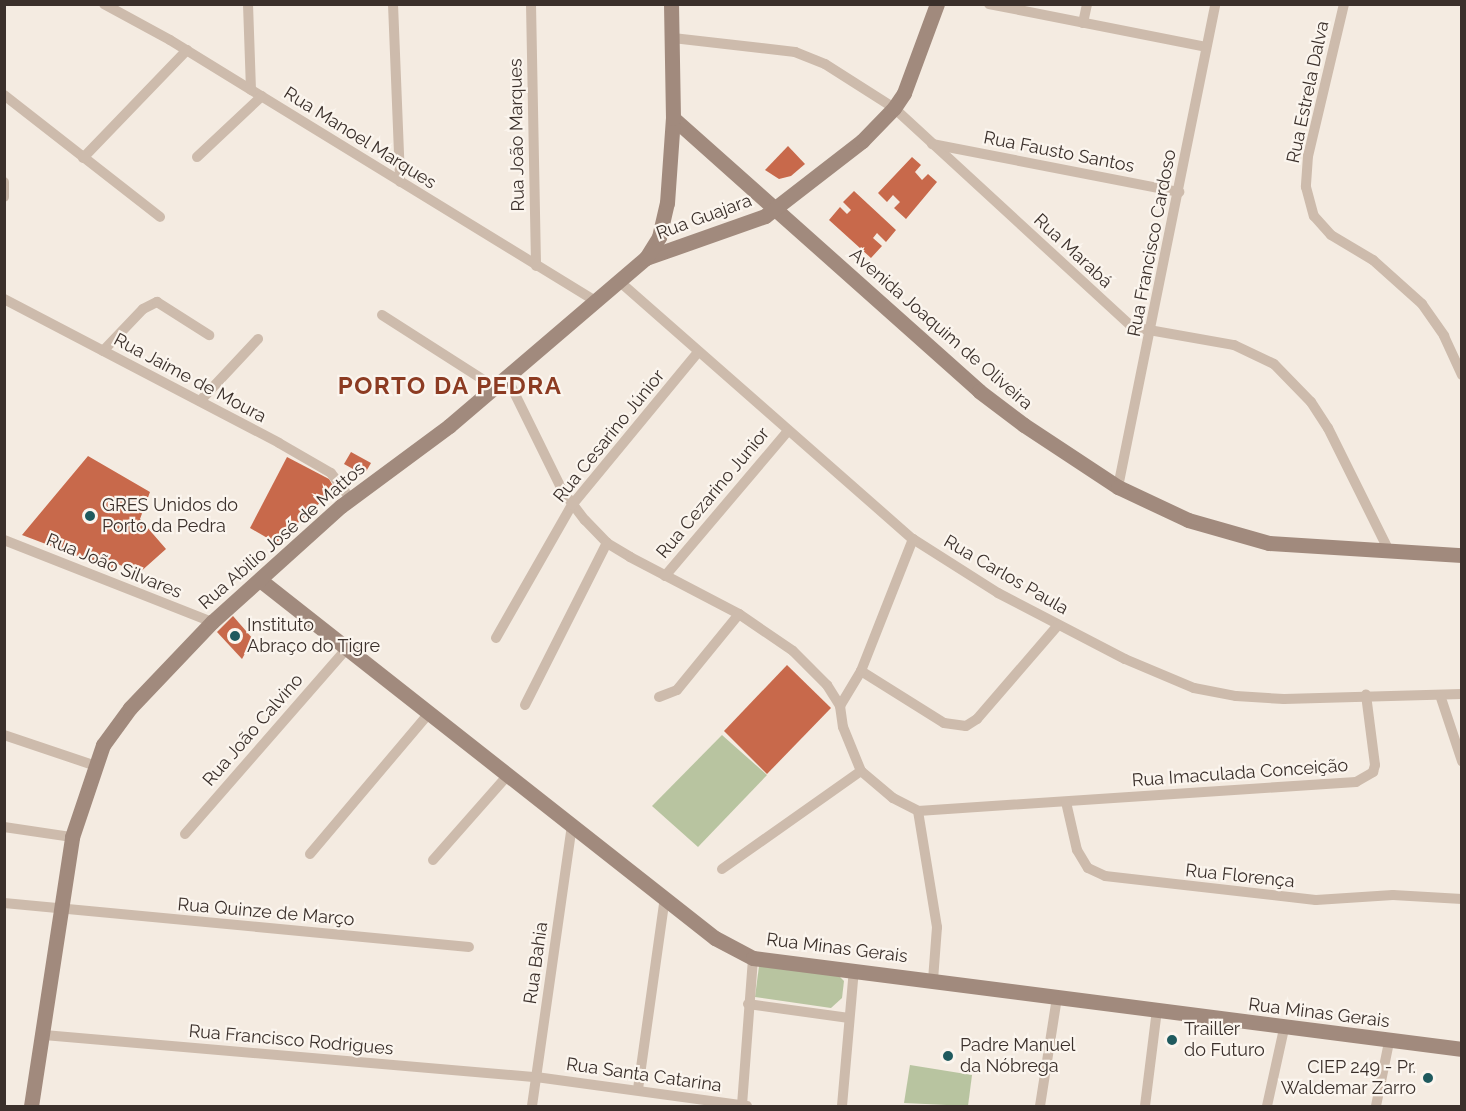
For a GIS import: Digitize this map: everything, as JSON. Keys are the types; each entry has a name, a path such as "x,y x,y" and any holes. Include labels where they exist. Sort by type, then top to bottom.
{"main road":[{"name":"Rua Abilio José de Mattos","path":"31,1107 44,1035 72,837 93,765 124,714 212,622 350,498 501,383 646,258 664,222 673,118 672,4"},
{"name":"Rua Guajara","path":"646,258 750,224 775,209 862,141 894,108 914,70 937,4"},
{"name":"Avenida Joaquim de Oliveira","path":"673,118 979,391 1024,426 1118,486 1188,520 1269,543 1461,555"},
{"name":"Rua Minas Gerais","path":"260,580 715,938 753,958 933,980 1284,1029 1461,1048"}],"street":[{"name":"Rua Manoel Marques","path":"104,4 187,50 597,302"},
{"path":"248,4 251,90"},
{"path":"393,4 400,182"},
{"name":"Rua João Marques","path":"531,4 536,266"},
{"path":"988,4 1206,47"},
{"path":"1083,23 1087,4"},
{"name":"Rua Francisco Cardoso","path":"1118,486 1152,333 1215,4"},
{"name":"Rua Estrela Dalva","path":"1344,4 1308,156 1306,187 1314,216 1331,235 1373,260 1422,304 1444,336 1461,372"},
{"name":"Rua Marabá","path":"673,38 795,52 825,64 894,108 1132,327 1152,333 1234,345 1274,364 1311,402 1328,428 1389,551"},
{"path":"83,158 187,50"},
{"path":"4,95 160,217"},
{"path":"196,157 262,96"},
{"name":"Rua Fausto Santos","path":"932,144 1179,192"},
{"path":"4,182 4,197"},
{"name":"Rua Carlos Paula","path":"620,282 913,539 998,593 1125,659 1194,688 1236,696 1284,699 1461,694"},
{"name":"Rua Jaime de Moura","path":"4,299 200,401 331,473 350,498"},
{"path":"102,351 143,309 157,302 209,335"},
{"path":"382,315 501,383 572,505 607,543 664,576 739,614 793,651 827,685 840,706 843,727 861,771 893,798 918,811 1066,802"},
{"path":"200,401 258,339"},
{"name":"Rua Cesarino Júnior","path":"496,638 572,505 698,352"},
{"name":"Rua Cezarino Junior","path":"664,576 788,431"},
{"path":"840,706 861,670 913,539"},
{"name":"Rua João Silvares","path":"4,540 212,622"},
{"path":"525,705 607,543"},
{"path":"659,697 672,695 739,614"},
{"path":"861,670 944,723 966,726 976,719 1058,625"},
{"name":"Rua João Calvino","path":"185,834 347,648"},
{"name":"Rua Imaculada Conceição","path":"1066,802 1356,782 1373,772 1375,765 1366,695"},
{"path":"1440,695 1461,761"},
{"path":"309,854 429,713"},
{"path":"4,735 93,765"},
{"path":"722,869 861,771"},
{"path":"433,860 508,775"},
{"name":"Rua Florença","path":"1066,802 1077,850 1088,868 1104,876 1316,900 1393,895 1461,898"},
{"path":"918,811 937,927 933,980"},
{"name":"Rua Bahia","path":"532,1107 572,825"},
{"path":"4,827 72,837"},
{"path":"638,1089 665,897"},
{"name":"Rua Quinze de Março","path":"4,903 60,911 469,947"},
{"path":"744,1106 748,1004 753,958"},
{"path":"842,1107 854,970"},
{"path":"1040,1107 1057,998"},
{"path":"748,1004 849,1018"},
{"path":"1145,1107 1156,1010"},
{"path":"1267,1107 1284,1029"},
{"name":"Rua Francisco Rodrigues","path":"44,1035 536,1077"},
{"path":"1376,1107 1389,1042"},
{"name":"Rua Santa Catarina","path":"536,1077 638,1089 744,1106"}],"green space":[{"path":"722,735 767,775 698,847 652,806"},
{"path":"759,966 839,976 844,981 842,998 831,1008 755,997"},
{"path":"910,1065 972,1075 968,1106 904,1103"}],"building":[{"path":"788,146 805,164 791,176 779,179 765,170"},
{"path":"912,157 921,165 915,172 922,180 928,174 937,182 906,219 894,208 900,202 893,195 887,202 878,193"},
{"path":"854,191 896,230 886,242 877,233 873,238 882,246 871,258 829,220 840,207 847,214 851,210 843,202"},
{"path":"351,452 371,463 364,475 344,464"},
{"name":"GRES Unidos do Porto da Pedra","path":"88,456 150,492 140,519 166,549 138,574 114,562 112,569 22,535"},
{"path":"287,457 329,479 335,489 276,543 250,528"},
{"name":"Instituto Abraço do Tigre","path":"233,616 253,639 242,659 217,632"},
{"path":"787,665 831,708 767,774 724,731"}],"place":[{"name":"GRES Unidos do Porto da Pedra","path":"90,516"},
{"name":"Instituto Abraço do Tigre","path":"235,636"},
{"name":"Trailler do Futuro","path":"1172,1040"},
{"name":"Padre Manuel da Nóbrega","path":"948,1056"},
{"name":"CIEP 249 - Pr. Waldemar Zarro","path":"1428,1078"}],"district":[{"name":"PORTO DA PEDRA","path":"450,386"}]}
